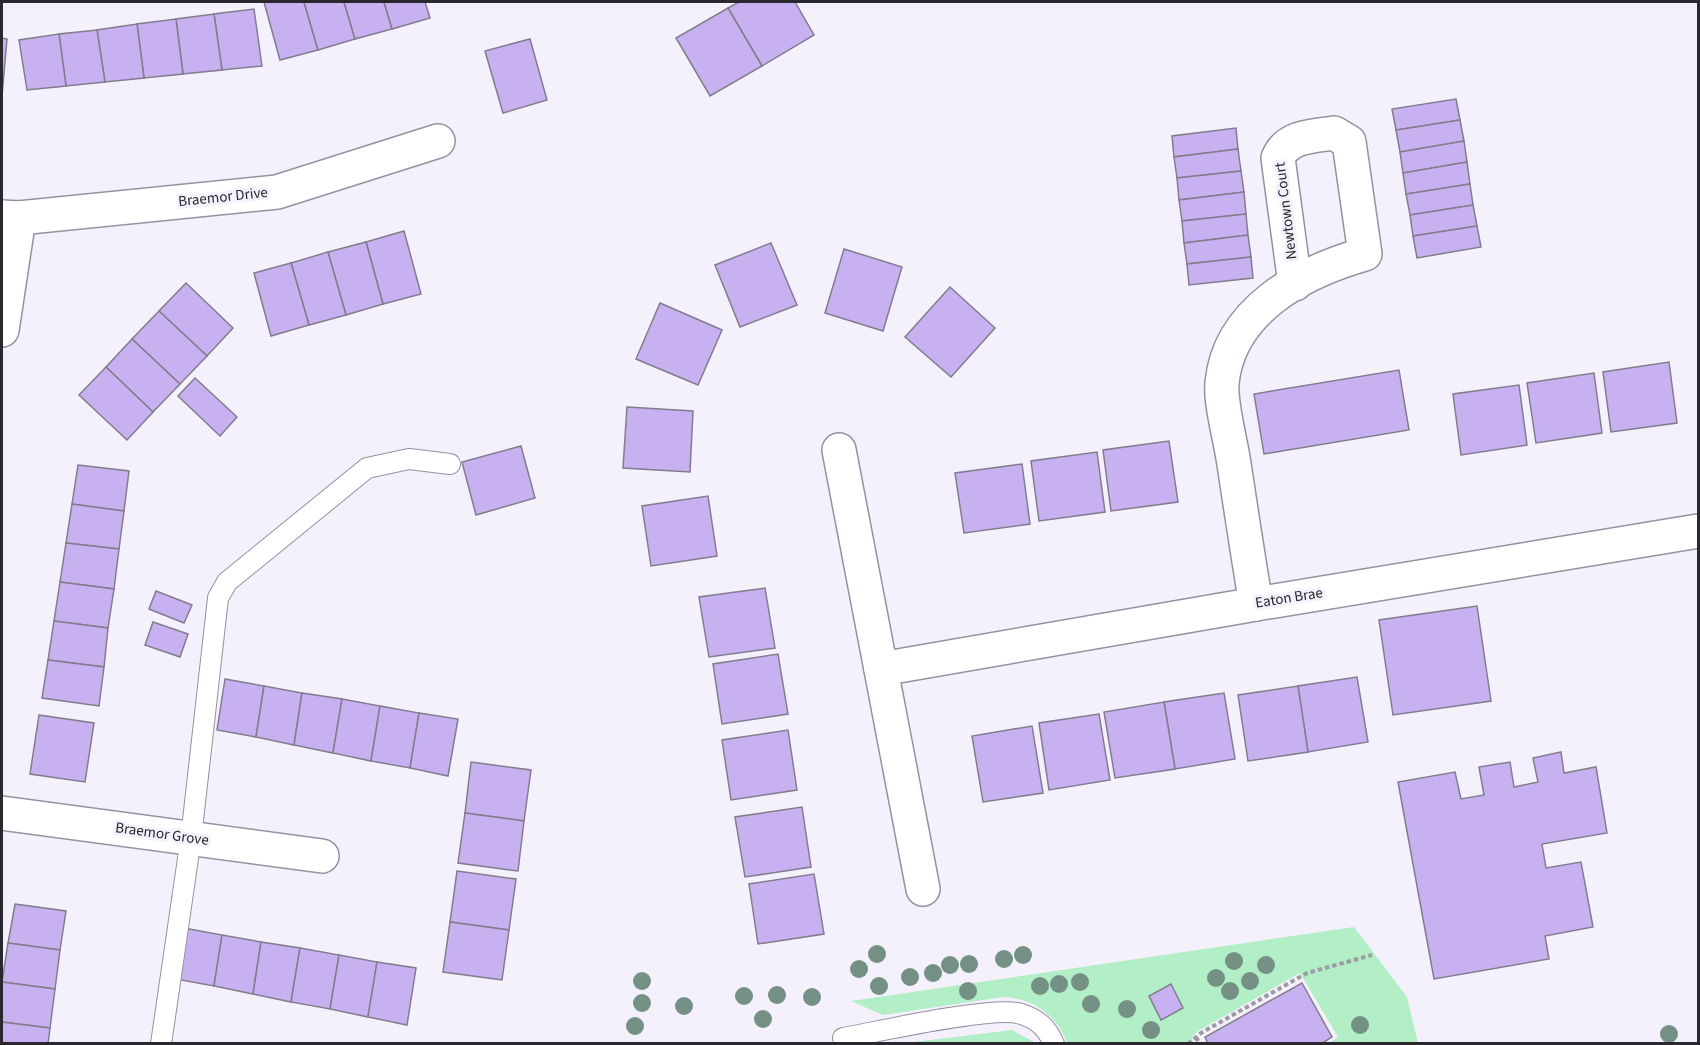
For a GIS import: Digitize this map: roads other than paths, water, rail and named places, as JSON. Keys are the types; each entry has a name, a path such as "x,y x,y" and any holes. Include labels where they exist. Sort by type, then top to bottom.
{"street":[{"name":"Braemor Drive","path":"10,218 277,192 438,141"},
{"path":"2,330 10,218"},
{"path":"1256,604 1222,384 1231,344 1250,317 1279,293 1295,284"},
{"path":"839,450 923,889"},
{"name":"Eaton Brae","path":"881,669 1698,531"},
{"name":"Braemor Grove","path":"2,813 322,856"}],"lane":[{"path":"161,1044 191,838 218,598 227,582 368,468 410,459 450,464"},
{"path":"843,1038 1006,1011 1036,1020 1047,1029 1054,1044"}]}
